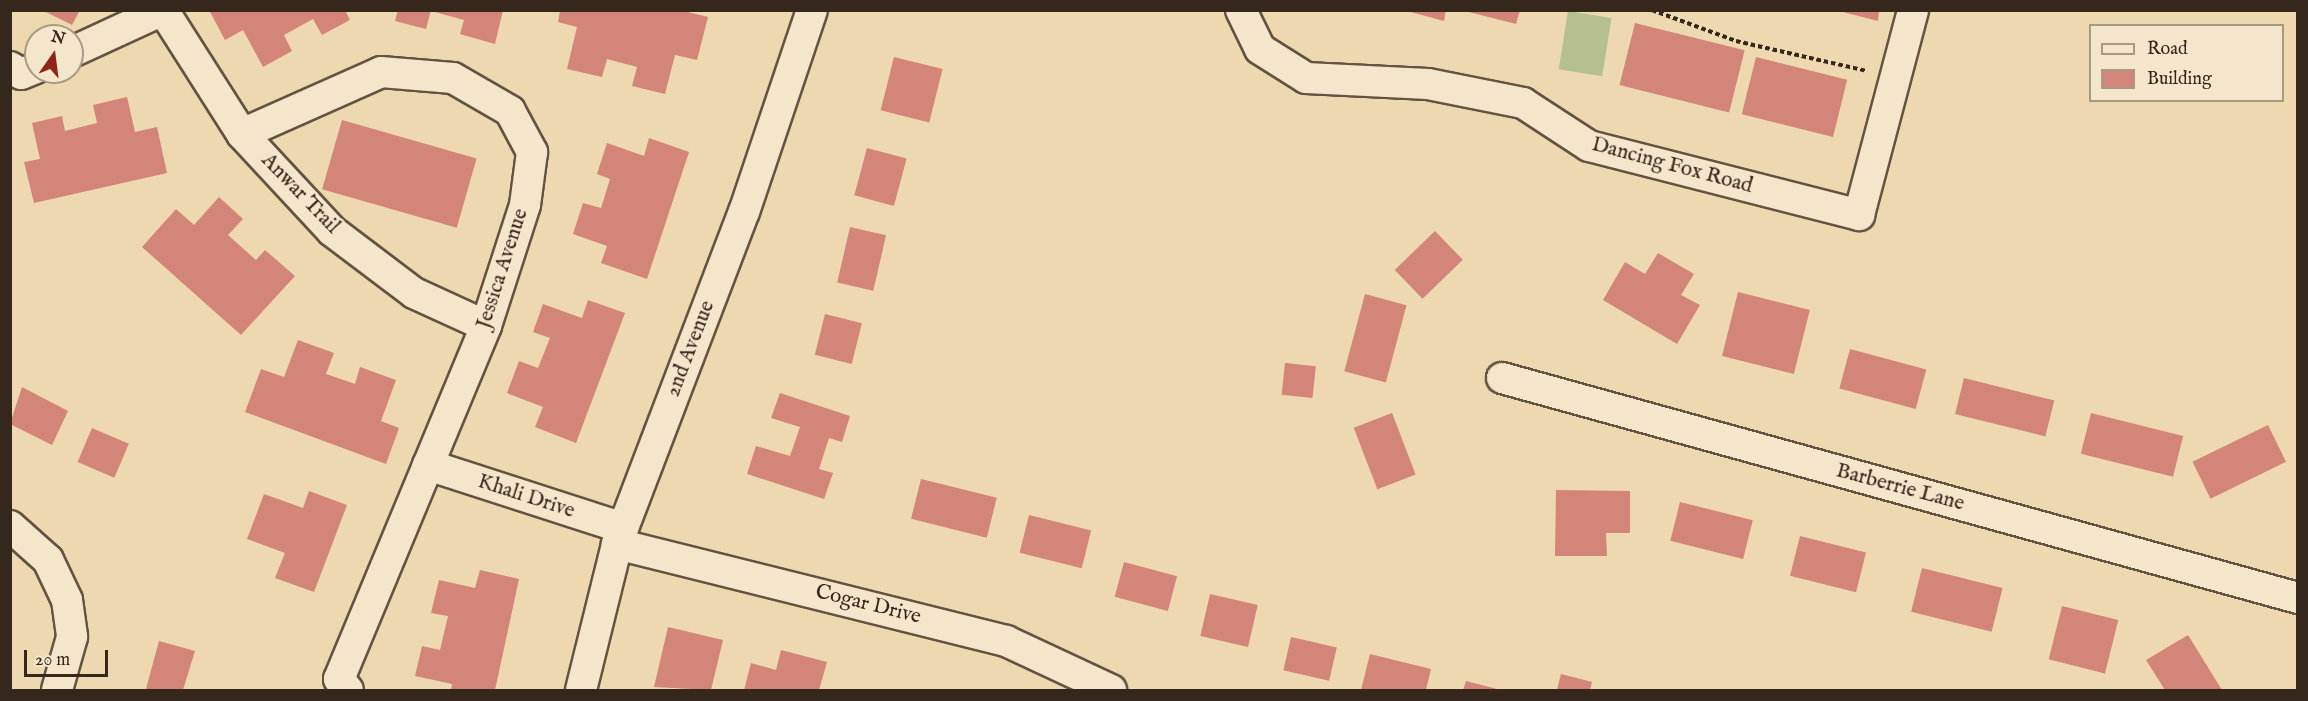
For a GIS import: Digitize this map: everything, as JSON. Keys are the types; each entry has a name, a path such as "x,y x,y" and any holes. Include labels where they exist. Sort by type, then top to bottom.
{"street":[{"path":"84,46 163,10"},
{"name":"Anwar Trail","path":"163,10 242,134 333,231 414,292 486,326"},
{"name":"2nd Avenue","path":"581,690 620,536 744,212 812,10"},
{"name":"Dancing Fox Road","path":"1241,10 1260,49 1306,78 1428,84 1523,103 1589,146 1859,215 1894,77"},
{"path":"1894,77 1913,10"},
{"path":"10,67 21,74 24,73"},
{"name":"Jessica Avenue","path":"242,134 381,72 453,78 510,111 532,152 525,205 486,326 339,679 348,690"},
{"name":"Barberrie Lane","path":"1502,378 2298,598"},
{"name":"Khali Drive","path":"429,465 620,536"},
{"path":"10,526 48,560 67,600 72,637 57,690"},
{"name":"Cogar Drive","path":"620,536 1006,641 1111,690"}],"path":[{"path":"1652,10 1736,41 1894,77"}],"green space":[{"path":"1568,11 1611,18 1602,76 1559,69"}],"building":[{"path":"42,10 80,10 73,24"},
{"path":"209,10 345,10 350,20 322,35 313,19 284,35 292,51 263,67 243,30 225,40"},
{"path":"398,10 431,10 426,29 395,21"},
{"path":"503,10 495,44 460,34 464,20 431,11"},
{"path":"560,10 680,10 708,17 697,60 675,55 665,94 632,86 637,67 607,59 602,77 567,69 577,27 558,22"},
{"path":"1403,10 1446,10 1444,21"},
{"path":"1461,10 1520,10 1516,24"},
{"path":"1879,10 1878,21 1839,11"},
{"path":"1635,23 1745,50 1729,112 1620,85"},
{"path":"894,57 943,69 929,122 881,110"},
{"path":"1756,57 1847,80 1833,137 1742,114"},
{"path":"127,97 135,132 157,127 167,173 34,203 24,162 40,159 32,123 62,116 65,131 97,123 93,105"},
{"path":"342,120 477,159 457,228 322,189"},
{"path":"649,138 689,152 647,279 601,263 607,246 573,234 583,203 601,208 610,179 597,174 607,143 644,156"},
{"path":"867,148 907,159 894,206 854,195"},
{"path":"219,197 243,219 228,235 256,260 265,250 295,276 241,335 142,247 176,209 194,225"},
{"path":"850,227 886,235 873,291 837,283"},
{"path":"1435,231 1463,260 1423,299 1395,270"},
{"path":"1658,253 1694,274 1681,295 1700,305 1677,344 1603,300 1625,262 1645,274"},
{"path":"1738,292 1810,310 1794,374 1722,356"},
{"path":"1365,294 1407,305 1386,382 1344,371"},
{"path":"588,300 625,313 576,443 535,427 543,407 507,393 519,361 538,368 550,338 533,332 543,304 582,318"},
{"path":"825,314 862,323 852,364 815,355"},
{"path":"298,340 334,353 326,374 355,384 360,367 396,380 381,421 399,428 386,464 245,412 261,369 284,377"},
{"path":"1850,349 1926,369 1916,409 1839,389"},
{"path":"1285,363 1316,366 1312,398 1282,395"},
{"path":"1964,378 2054,400 2045,436 1955,414"},
{"path":"22,387 68,411 52,445 10,424"},
{"path":"780,393 850,416 842,442 829,438 819,469 833,473 824,499 747,474 756,446 790,456 800,427 771,418"},
{"path":"1392,413 1416,475 1377,489 1354,428"},
{"path":"2091,413 2183,436 2173,477 2081,454"},
{"path":"2268,425 2286,462 2210,499 2193,462"},
{"path":"92,428 129,444 114,478 78,462"},
{"path":"921,479 997,498 987,538 911,519"},
{"path":"1556,490 1630,491 1630,533 1606,533 1607,556 1555,556"},
{"path":"309,491 347,505 314,592 275,578 285,553 247,539 264,494 303,508"},
{"path":"1680,502 1753,520 1743,559 1670,541"},
{"path":"1029,515 1091,530 1082,568 1020,553"},
{"path":"1800,536 1866,552 1856,592 1790,576"},
{"path":"1124,562 1177,576 1168,611 1115,597"},
{"path":"1922,568 2003,588 1992,632 1911,612"},
{"path":"480,570 519,579 495,690 451,690 452,684 415,676 422,646 440,650 448,616 431,613 439,580 475,588"},
{"path":"1210,594 1258,605 1248,647 1200,636"},
{"path":"2062,606 2118,620 2105,673 2049,659"},
{"path":"668,627 723,640 711,690 654,687"},
{"path":"2188,635 2222,690 2165,690 2146,660"},
{"path":"1291,637 1337,648 1329,681 1283,670"},
{"path":"159,641 195,651 183,690 146,689"},
{"path":"781,650 827,662 819,690 744,690 751,663 776,670"},
{"path":"1370,654 1431,669 1426,690 1361,690"},
{"path":"1561,674 1592,682 1590,690 1557,690"},
{"path":"1466,681 1501,690 1463,690"}]}
